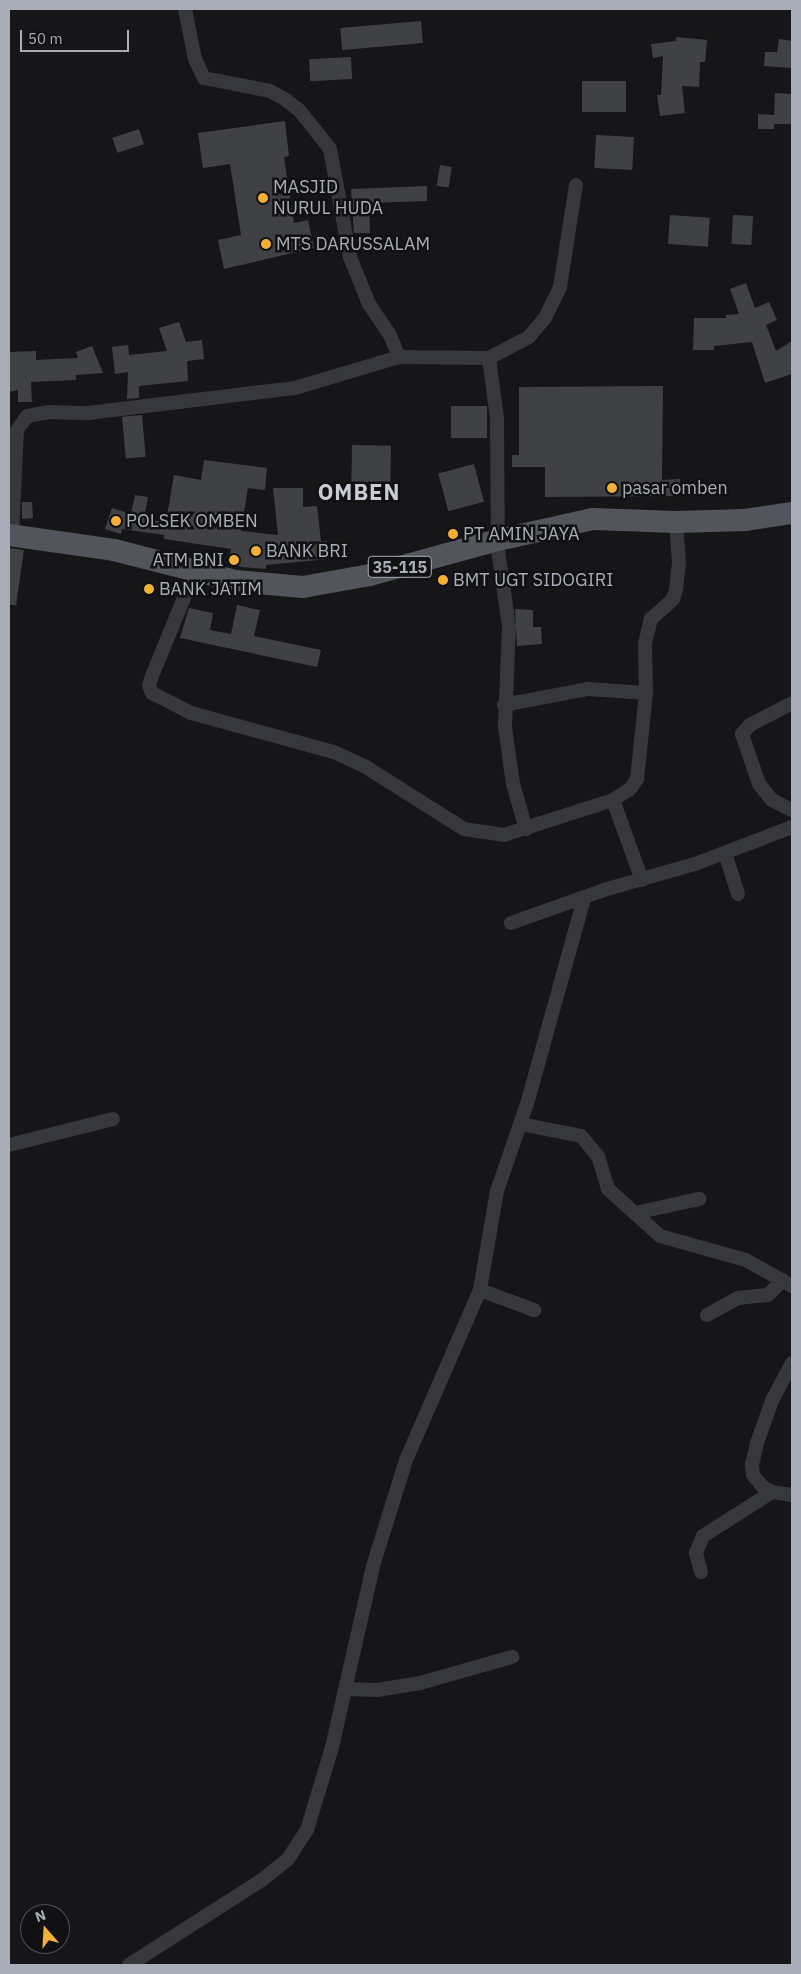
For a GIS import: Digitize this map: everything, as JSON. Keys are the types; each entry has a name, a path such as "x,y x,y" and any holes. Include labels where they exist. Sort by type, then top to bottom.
{"main road":[{"name":"35-115","path":"11,535 114,550 195,571 261,585 303,587 370,575 498,540 593,519 676,522 745,520 792,514"}],"street":[{"path":"185,9 195,59 204,78 270,91 286,100 300,111 330,149 352,265 369,304 390,335 399,357"},
{"path":"11,535 18,430 27,416 44,412 88,413 285,390 399,357 489,358 529,337 545,318 560,287 576,185"},
{"path":"489,358 497,418 498,540 509,626 504,706 507,752 526,829"},
{"path":"195,571 152,676 149,686 152,693 205,718 334,752 366,767 464,829 497,836 526,829 613,800 630,789 637,779 646,693 648,627 651,619 672,599 676,590 679,563 676,522"},
{"path":"504,706 588,689 646,693"},
{"path":"792,703 750,726 742,734 758,784 772,800 792,810"},
{"path":"613,800 642,880"},
{"path":"511,924 584,898 726,854 792,827"},
{"path":"726,854 738,894"},
{"path":"129,1965 262,1880 288,1859 307,1830 346,1689 365,1594 406,1460 480,1290 498,1191 521,1124 584,898"},
{"path":"9,1145 113,1119"},
{"path":"521,1124 581,1136 598,1156 608,1189 660,1236 729,1258 746,1260 788,1283"},
{"path":"635,1213 699,1199"},
{"path":"707,1315 738,1298 768,1295 788,1283"},
{"path":"480,1290 534,1310"},
{"path":"792,1363 773,1398 757,1442 752,1465 757,1483 772,1492 792,1495"},
{"path":"701,1572 696,1553 703,1536 772,1492"},
{"path":"346,1689 377,1690 420,1683 512,1657"}],"building":[{"path":"421,21 423,43 342,50 340,28"},
{"path":"676,37 707,40 705,62 700,62 699,87 682,86 685,113 660,116 657,95 661,95 663,56 653,58 651,44 676,41"},
{"path":"779,39 792,41 792,68 764,66 765,52 777,52"},
{"path":"351,57 352,79 310,81 309,59"},
{"path":"582,81 626,81 626,112 582,112"},
{"path":"775,93 792,94 792,124 774,124 774,129 758,129 758,114 774,115"},
{"path":"285,121 289,156 284,157 294,223 308,220 314,248 224,269 218,240 241,235 230,164 203,168 198,133"},
{"path":"139,129 144,144 117,153 112,138"},
{"path":"596,135 634,137 632,170 594,168"},
{"path":"440,165 452,167 449,188 437,186"},
{"path":"427,186 427,201 369,203 370,233 354,233 351,189"},
{"path":"670,215 710,218 708,247 668,244"},
{"path":"733,215 753,216 751,245 731,244"},
{"path":"746,283 755,308 769,302 777,320 766,325 776,351 792,341 792,374 765,383 752,342 714,346 714,350 693,350 694,318 726,318 726,315 739,314 730,289"},
{"path":"179,322 186,342 202,340 204,359 187,361 188,381 139,386 139,398 127,399 128,372 115,374 112,347 128,345 129,355 167,351 159,328"},
{"path":"92,346 103,373 76,375 76,380 31,382 32,402 18,402 18,390 9,392 9,352 36,351 36,360 78,358 76,352"},
{"path":"663,386 662,480 680,479 680,496 545,497 545,467 512,467 512,455 519,455 519,387"},
{"path":"451,406 487,406 487,438 451,438"},
{"path":"142,415 146,457 126,459 122,417"},
{"path":"352,445 391,446 390,483 351,482"},
{"path":"204,460 267,468 265,490 248,488 241,531 278,535 273,488 303,488 303,507 317,506 321,541 327,541 329,559 266,565 266,569 242,567 229,564 231,549 164,539 164,535 122,529 121,534 105,529 112,508 131,514 135,495 148,497 144,519 166,522 174,475 201,480"},
{"path":"474,464 484,502 448,511 438,474"},
{"path":"22,502 32,502 33,518 22,519"},
{"path":"9,548 24,550 16,606 9,605"},
{"path":"237,605 260,610 254,636 321,650 317,667 180,638 189,608 213,613 210,630 231,634"},
{"path":"515,609 533,610 533,627 541,627 542,644 517,646"}],"place":[{"name":"MASJID NURUL HUDA","path":"263,198"},
{"name":"MTS DARUSSALAM","path":"266,244"},
{"name":"pasar omben","path":"612,488"},
{"name":"POLSEK OMBEN","path":"116,521"},
{"name":"PT AMIN JAYA","path":"453,534"},
{"name":"BANK BRI","path":"256,551"},
{"name":"ATM BNI","path":"234,560"},
{"name":"BMT UGT SIDOGIRI","path":"443,580"},
{"name":"BANK JATIM","path":"149,589"}],"district":[{"name":"OMBEN","path":"359,492"}]}
